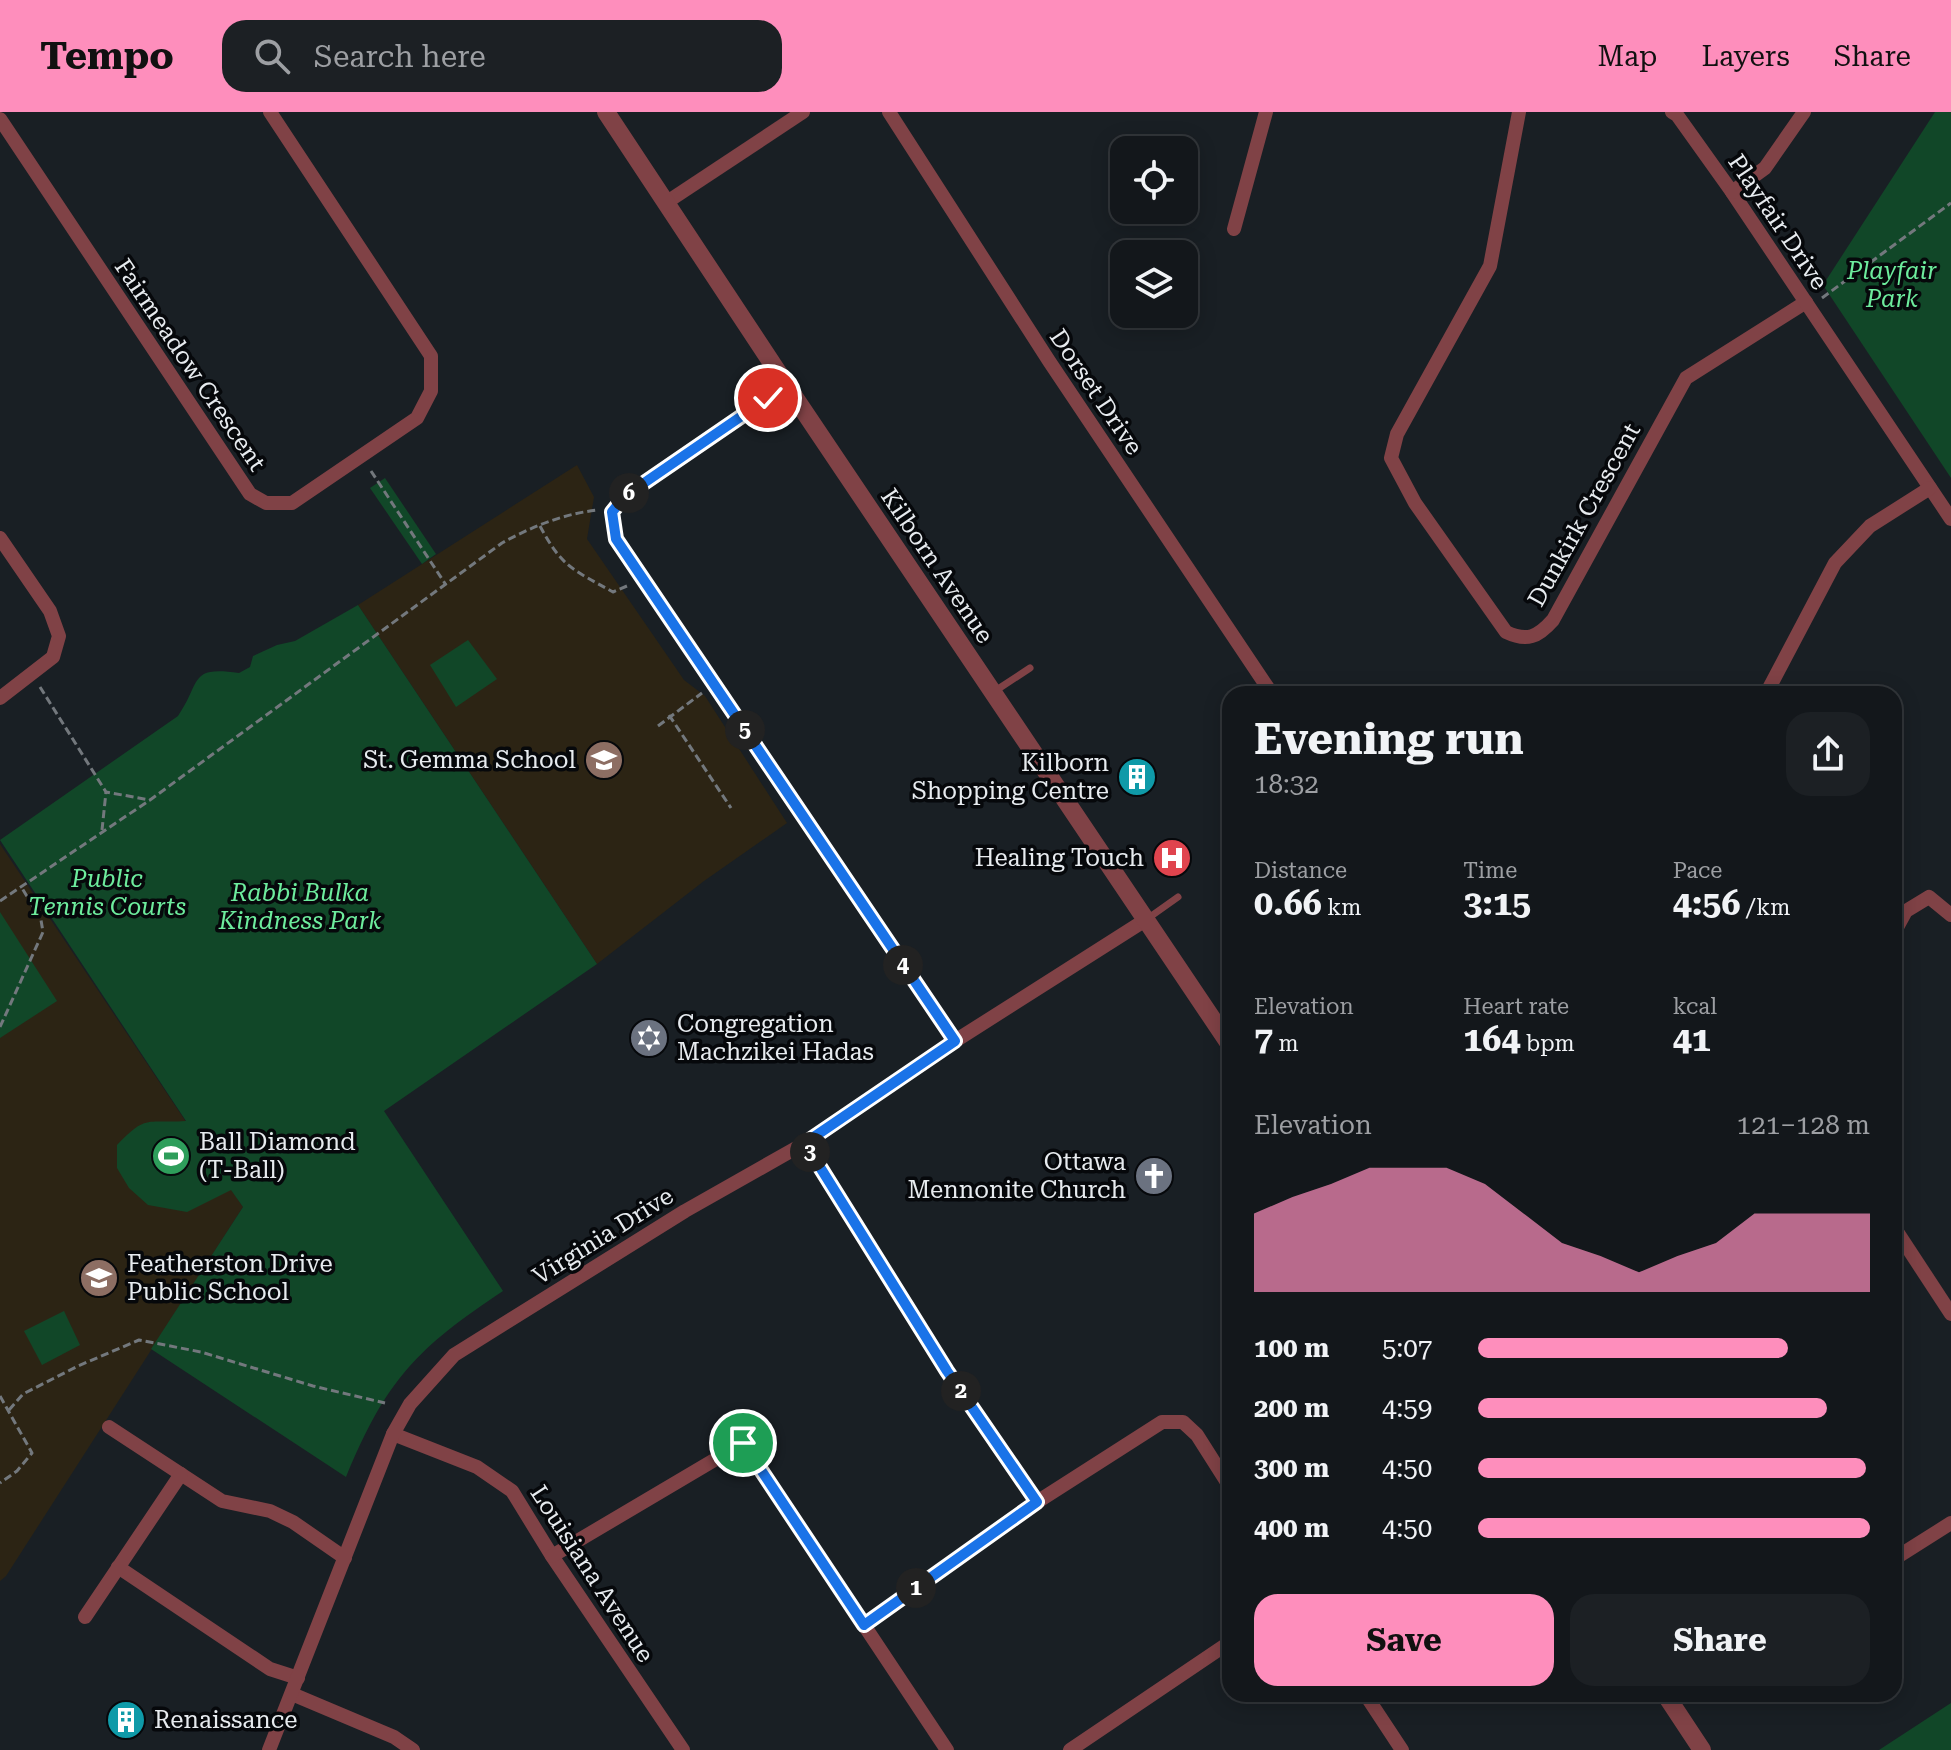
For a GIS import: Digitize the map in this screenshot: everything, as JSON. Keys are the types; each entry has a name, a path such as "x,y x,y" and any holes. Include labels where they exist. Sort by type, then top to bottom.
{"street":[{"name":"Fairmeadow Crescent","path":"0,119 250,494 266,503 292,503 417,418 431,391 431,356 270,112"},
{"name":"Kilborn Avenue","path":"606,112 1222,1033"},
{"path":"667,202 803,112"},
{"name":"Dorset Drive","path":"889,112 1049,361 1267,686"},
{"path":"1234,229 1266,112"},
{"name":"Dunkirk Crescent","path":"1519,112 1490,266 1397,434 1391,458 1415,503 1506,632 1519,638 1531,636 1545,629 1553,620 1686,378 1808,304"},
{"name":"Playfair Drive","path":"1672,112 1732,192 1951,519"},
{"path":"1732,192 1765,168 1804,112"},
{"path":"787,386 625,496 612,512 616,539 955,1041"},
{"path":"1770,686 1835,563 1870,526 1930,488"},
{"path":"0,538 50,611 59,636 53,657 0,698"},
{"path":"1902,918 1906,911 1929,897 1951,915"},
{"name":"Virginia Drive","path":"269,1750 393,1434 410,1404 454,1355 685,1211 805,1143 955,1041 1147,919"},
{"path":"805,1143 947,1371 1037,1502"},
{"path":"1902,1239 1951,1314"},
{"path":"864,1625 1037,1502 1162,1422 1183,1422 1197,1435 1222,1474"},
{"path":"109,1427 222,1501 270,1511 293,1522 345,1558"},
{"name":"Louisiana Avenue","path":"393,1434 477,1467 512,1491 552,1556 683,1750"},
{"path":"552,1556 743,1443 947,1750"},
{"path":"85,1617 181,1474"},
{"path":"1902,1554 1951,1523"},
{"path":"118,1567 270,1669 298,1678"},
{"path":"1070,1750 1222,1647"},
{"path":"292,1694 394,1737 413,1750"},
{"path":"1370,1702 1402,1750"},
{"path":"1675,1702 1702,1750"}],"lane":[{"path":"993,692 1030,668"},
{"path":"1147,919 1178,897"}],"path":[{"path":"1808,304 1951,203"},
{"path":"362,457 446,585"},
{"path":"0,901 150,800 502,543 526,530 575,513 612,512"},
{"path":"540,526 567,566 613,592 640,577"},
{"path":"31,674 106,792 102,830"},
{"path":"658,726 714,684"},
{"path":"669,715 731,808"},
{"path":"106,792 150,800"},
{"path":"0,1027 43,932 41,920 22,888"},
{"path":"9,1410 23,1394 139,1340 201,1352 313,1386 385,1403"},
{"path":"0,1396 32,1453 17,1471 0,1483"}],"shaded area":[{"name":"St. Gemma School","path":"577,465 594,497 587,539 684,680 705,696 787,823 704,881 597,964 358,605"},
{"name":"Featherston Drive Public School","path":"0,844 243,1207 0,1581"}],"green space":[{"name":"Playfair Park","path":"1935,112 1951,112 1951,478 1823,285"},
{"path":"385,478 436,554 422,564 370,488"},
{"name":"Rabbi Bulka Kindness Park","path":"358,605 597,964 384,1111 503,1291 448,1330 407,1369 375,1415 346,1477 151,1349 243,1207 231,1190 187,1212 148,1205 129,1188 117,1168 117,1145 142,1124 186,1121 0,840 178,716 194,685 204,674 223,671 239,673 250,667 253,656 295,641"},
{"path":"468,640 497,679 456,707 430,665"},
{"path":"0,912 57,1001 0,1038"},
{"path":"64,1311 80,1345 42,1365 24,1331"},
{"path":"1951,1703 1951,1750 1879,1750"}],"place":[{"name":"St. Gemma School","path":"604,760"},
{"name":"Kilborn Shopping Centre","path":"1137,777"},
{"name":"Healing Touch","path":"1172,858"},
{"name":"Congregation Machzikei Hadas","path":"649,1038"},
{"name":"Ball Diamond (T-Ball)","path":"171,1156"},
{"name":"Ottawa Mennonite Church","path":"1154,1176"},
{"name":"Featherston Drive Public School","path":"99,1278"},
{"name":"Renaissance","path":"126,1720"}],"route":[{"path":"743,1443 864,1625 1037,1502 947,1371 805,1143 955,1041 616,539 612,512 625,496 768,398"}],"park label":[{"name":"Public Tennis Courts","path":"107,893"}]}
